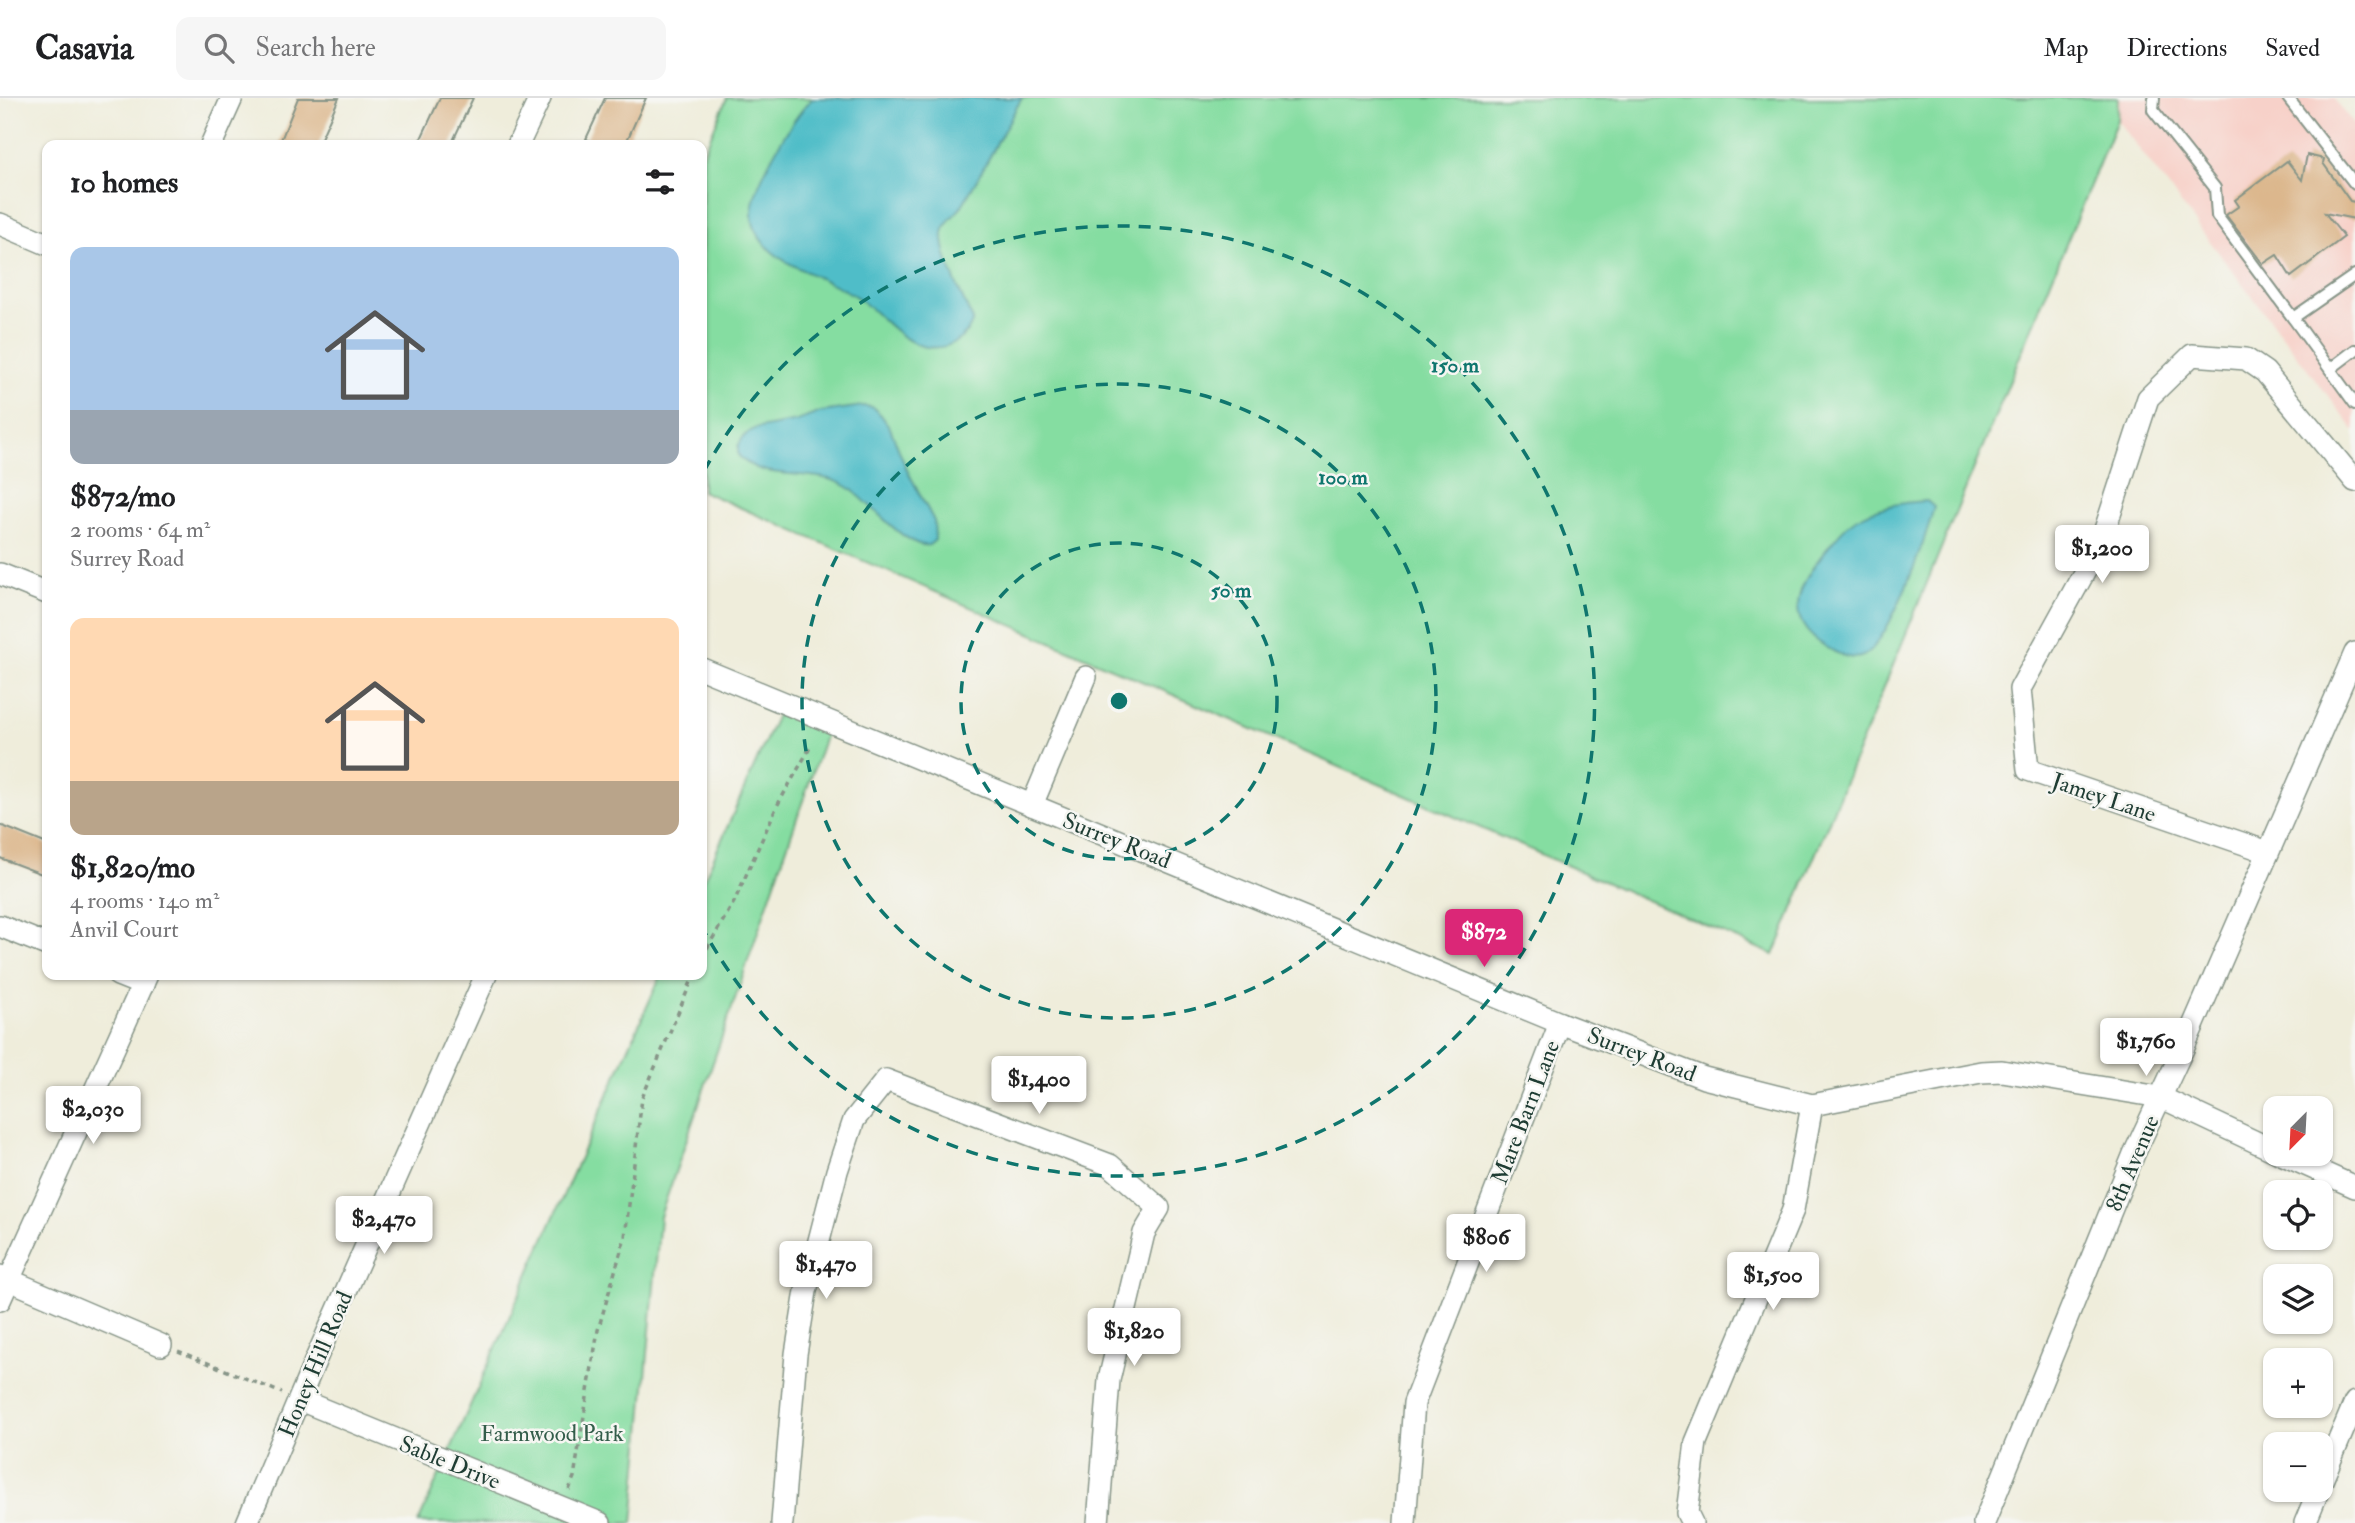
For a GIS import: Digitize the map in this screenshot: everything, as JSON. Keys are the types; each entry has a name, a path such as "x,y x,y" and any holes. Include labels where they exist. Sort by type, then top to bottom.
{"street":[{"path":"213,140 232,98"},
{"path":"521,140 540,98"},
{"path":"0,224 42,242"},
{"name":"Jamey Lane","path":"2268,852 2028,771 2020,689 2101,542 2148,398 2192,355 2246,359 2265,372 2355,481"},
{"path":"0,574 42,591"},
{"name":"8th Avenue","path":"1984,1523 2134,1154 2355,653"},
{"name":"Surrey Road","path":"707,671 1560,1023 1704,1078 1812,1105 1981,1072 2002,1071 2160,1097 2263,1145"},
{"path":"1032,805 1086,677"},
{"path":"0,926 42,943"},
{"path":"0,1300 4,1278 145,980"},
{"name":"Honey Hill Road","path":"247,1523 484,980"},
{"name":"Mare Barn Lane","path":"1405,1523 1414,1403 1560,1023"},
{"path":"782,1523 796,1354 806,1291 837,1171 854,1120 886,1080 1110,1166 1159,1208 1144,1233 1109,1380 1098,1523"},
{"path":"1692,1523 1687,1513 1696,1442 1793,1210 1812,1105"},
{"name":"Surrey Road","path":"2308,1166 2355,1187"},
{"path":"4,1278 161,1345"},
{"name":"Sable Drive","path":"300,1400 600,1523"},
{"path":"2333,1455 2355,1402"},
{"path":"2305,1523 2314,1502"}],"lane":[{"path":"2154,98 2153,110 2215,188 2217,216 2355,404"},
{"path":"2288,98 2355,184"},
{"path":"2293,318 2355,275"},
{"path":"2330,369 2355,349"}],"path":[{"path":"707,948 734,902 777,806 811,746"},
{"path":"574,1477 598,1330 625,1237 642,1098 692,980"},
{"path":"161,1345 300,1400"}],"shaded area":[{"path":"2118,98 2334,98 2355,126 2355,431 2117,120"}],"green space":[{"path":"727,98 2118,98 2117,120 1774,955 707,493 707,144"},
{"name":"Farmwood Park","path":"785,697 832,716 660,1217 633,1523 418,1523 659,980 707,980 707,873"}],"water":[{"path":"813,98 1022,98 961,207 944,229 945,253 973,320 966,333 956,342 942,347 927,347 908,340 855,296 776,255 759,236 752,214 759,186 784,136"},
{"path":"872,407 890,428 906,468 934,521 935,540 929,545 910,540 848,487 819,477 761,470 738,455 738,446 744,436 754,429 797,421 821,412"},
{"path":"1927,501 1934,507 1923,542 1896,609 1875,645 1865,655 1854,658 1838,654 1818,641 1806,630 1798,605 1800,592 1815,564 1840,533 1856,519 1891,505"}],"building":[{"path":"298,98 339,98 320,140 281,140"},
{"path":"440,98 473,98 453,140 420,140"},
{"path":"605,98 646,98 627,140 586,139"},
{"path":"2307,155 2324,159 2323,163 2350,201 2355,202 2355,219 2325,213 2344,237 2291,277 2277,255 2263,264 2226,215 2239,206 2235,200 2287,161 2302,180"},
{"path":"0,825 42,842 42,874 0,858"}]}
